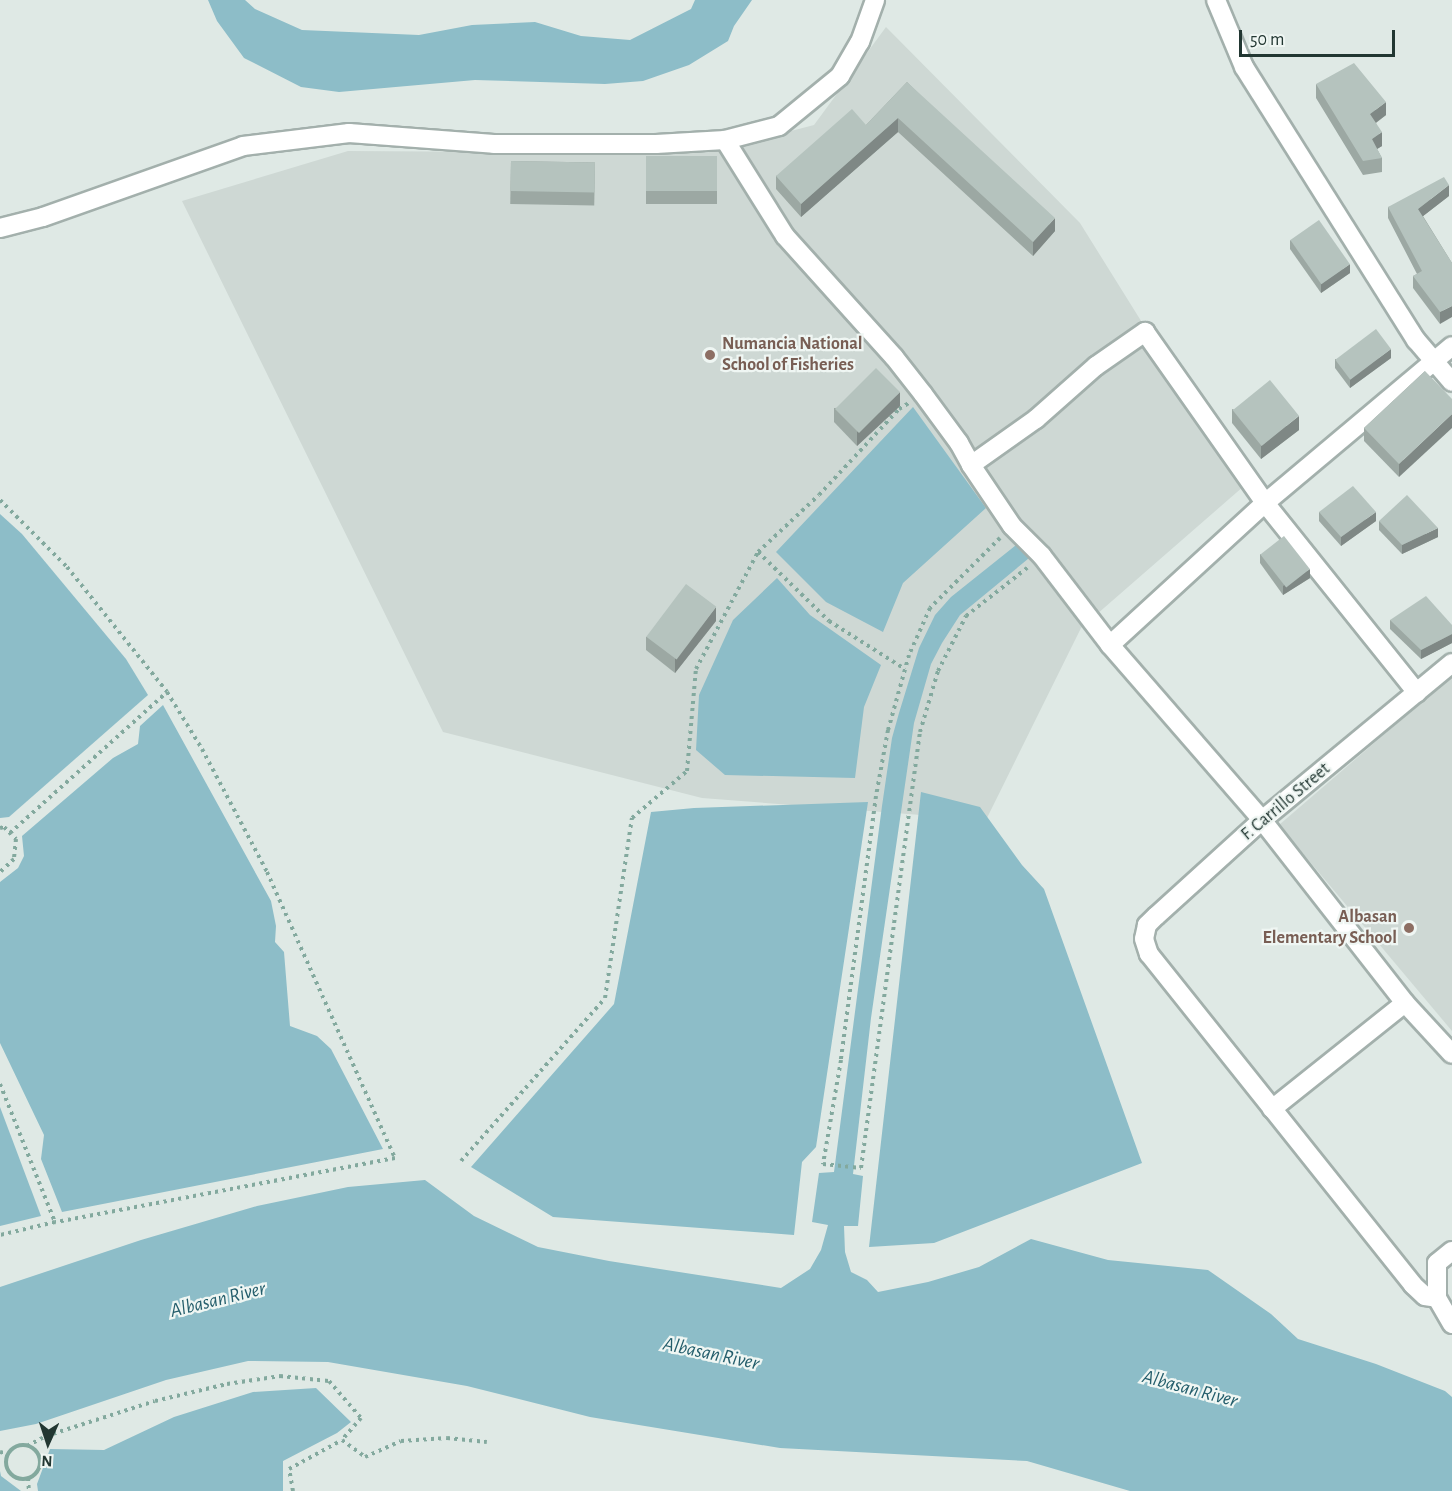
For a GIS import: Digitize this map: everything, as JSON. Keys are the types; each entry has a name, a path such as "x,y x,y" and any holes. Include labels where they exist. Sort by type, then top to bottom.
{"street":[{"path":"0,228 43,217 243,146 349,133 494,144 656,144 725,140 778,126 840,76 860,42 875,0"},
{"path":"1216,0 1244,67 1416,340 1452,382"},
{"path":"725,140 785,236 894,357 923,394 959,443 1012,526 1042,556 1110,645 1262,820 1405,1003 1452,1054"},
{"path":"971,465 1036,419 1096,366 1145,332 1265,503 1417,693"},
{"path":"1110,645 1265,503 1452,346"},
{"name":"F. Carrillo Street","path":"1272,1109 1149,954 1144,939 1147,925 1262,820 1452,663"},
{"path":"1405,1003 1272,1109 1413,1285 1425,1296 1437,1298"},
{"path":"1452,1251 1437,1263 1437,1298 1452,1324"}],"path":[{"path":"461,1161 605,998 632,818 687,771 696,669 758,552 819,495 899,409 923,394"},
{"path":"0,500 67,567 167,692 202,748 267,872 395,1158 54,1222 0,1235"},
{"path":"1012,526 930,608 905,669 888,730 876,796 842,1060 823,1164 861,1168 920,732 938,671 966,616 1042,556"},
{"path":"758,552 829,621 905,669"},
{"path":"10,833 167,692"},
{"path":"0,828 4,827 16,839 14,859 0,872"},
{"path":"0,1084 54,1222"},
{"path":"27,1446 36,1452 40,1461 37,1472 22,1479 12,1475 6,1465 8,1454 16,1447 27,1446 46,1436 155,1401 227,1384 280,1376 329,1381 362,1418 342,1440 289,1469 293,1491"},
{"path":"342,1440 365,1457 401,1441 447,1438 487,1442"},
{"path":"0,1452 8,1454"},
{"path":"28,1478 29,1491"}],"shaded area":[{"name":"Numancia National School of Fisheries","path":"886,27 1080,223 1244,486 1081,628 986,820 702,798 443,732 182,201 348,151 706,153 814,125"},
{"name":"Albasan Elementary School","path":"1452,676 1452,1031 1279,825"}],"water":[{"path":"208,0 245,0 255,9 302,30 419,35 472,25 535,22 581,36 630,40 691,9 695,0 752,0 734,26 728,41 689,65 643,81 605,84 475,80 339,92 301,87 244,58 217,21"},
{"path":"913,407 986,508 903,583 883,632 826,602 776,552"},
{"path":"0,514 22,534 126,659 148,695 9,817 0,818"},
{"name":"Albasan River","path":"1025,538 1034,554 960,615 942,643 931,664 914,723 871,1018 853,1174 863,1176 858,1226 844,1226 845,1252 851,1272 867,1280 878,1292 928,1282 979,1267 1031,1239 1108,1260 1208,1270 1271,1314 1298,1339 1376,1364 1445,1391 1452,1397 1452,1491 1130,1491 1027,1461 780,1448 590,1417 467,1386 328,1362 248,1361 166,1380 36,1424 0,1431 0,1287 141,1240 257,1206 348,1187 425,1180 474,1216 538,1247 609,1261 781,1288 810,1269 821,1250 828,1225 812,1222 819,1173 834,1172 882,806 892,738 899,713 919,648 935,615 951,597"},
{"path":"777,578 810,615 881,665 864,707 855,778 725,775 696,750 699,695 733,620"},
{"path":"163,705 271,901 276,926 275,942 284,952 290,1026 317,1036 331,1049 383,1149 62,1212 41,1159 44,1135 0,1043 0,882 18,868 24,856 22,836 113,758 138,744 140,726"},
{"path":"921,792 980,807 1022,865 1044,889 1142,1163 934,1243 869,1247"},
{"path":"868,802 816,1147 802,1162 794,1235 553,1217 471,1167 614,1004 651,812 694,808"},
{"path":"0,1107 41,1216 0,1226"},
{"path":"316,1388 351,1422 337,1433 283,1461 283,1491 38,1491 37,1484 50,1449 104,1450 174,1417 253,1392"},
{"path":"0,1471 1,1476 21,1491 0,1491"}],"building":[{"path":"1354,63 1386,102 1370,114 1382,132 1372,139 1382,158 1363,161 1316,84"},
{"path":"907,82 1055,218 1033,242 898,118 801,204 776,176 852,109 866,125"},
{"path":"646,156 717,156 717,191 646,191"},
{"path":"511,161 595,162 594,192 510,191"},
{"path":"1444,177 1449,185 1418,209 1452,263 1452,306 1440,312 1413,276 1422,271 1388,207"},
{"path":"1319,220 1350,264 1321,284 1290,240"},
{"path":"1376,329 1391,349 1350,380 1335,360"},
{"path":"876,368 900,392 859,433 835,409"},
{"path":"1425,371 1452,399 1452,414 1399,464 1364,428"},
{"path":"1270,380 1299,416 1262,446 1233,410"},
{"path":"1353,486 1376,512 1341,537 1319,512"},
{"path":"1407,495 1438,528 1402,545 1379,521"},
{"path":"1284,536 1310,569 1286,588 1260,554"},
{"path":"686,584 716,607 677,660 646,637"},
{"path":"1426,596 1452,625 1452,634 1421,650 1390,620"}],"place":[{"name":"Numancia National School of Fisheries","path":"710,355"},
{"name":"Albasan Elementary School","path":"1409,928"}]}
